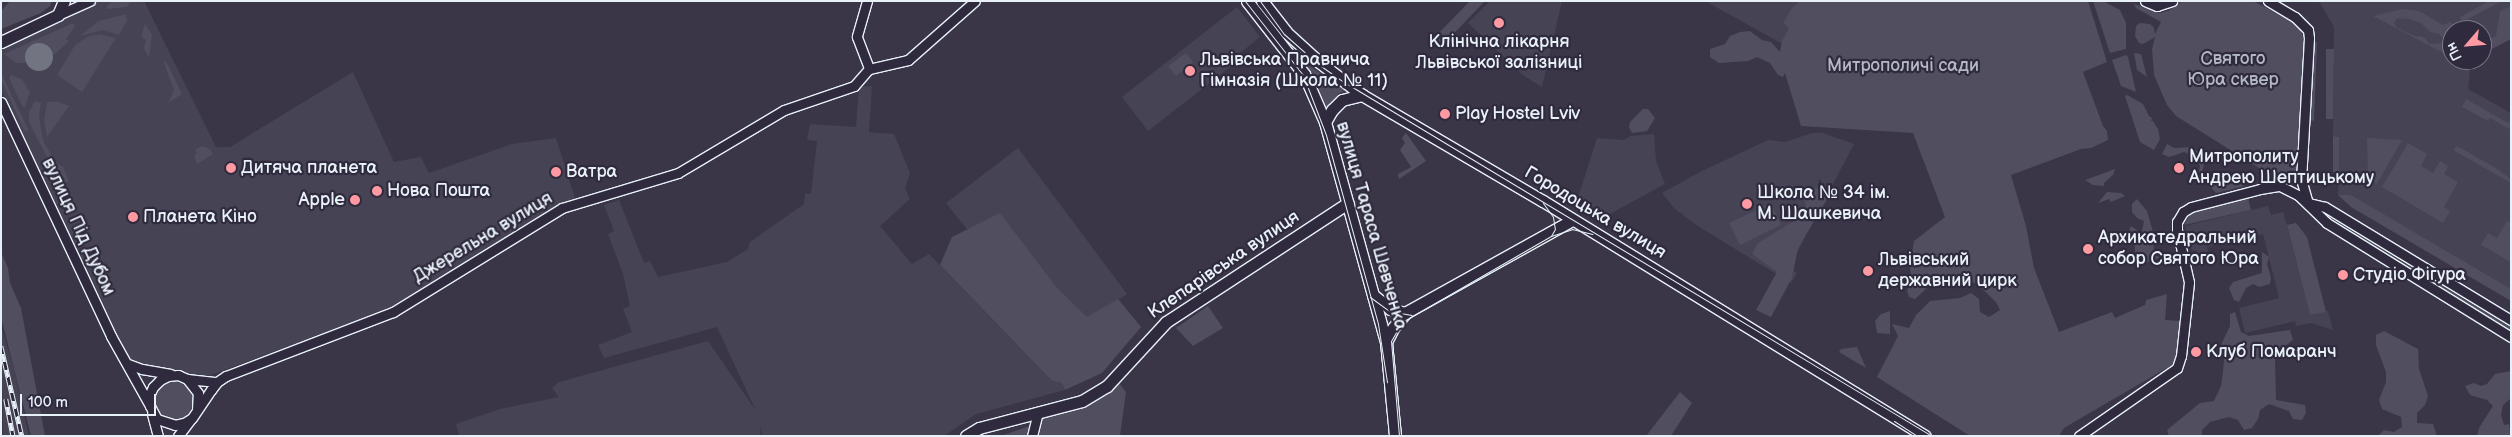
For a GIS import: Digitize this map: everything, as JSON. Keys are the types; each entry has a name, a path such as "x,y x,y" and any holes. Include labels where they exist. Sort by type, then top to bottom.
{"main road":[{"path":"1,42 58,15 64,1"},
{"name":"вулиця Тараса Шевченка","path":"1247,1 1304,74 1324,122 1386,342 1395,436"},
{"name":"Городоцька вулиця","path":"1262,1 1286,32 1312,56 1362,95 1567,217 1925,436"},
{"path":"1324,122 1342,100 1362,95"},
{"name":"Клепарівська вулиця","path":"966,436 980,428 1082,400 1108,386 1166,322 1348,203"},
{"path":"1386,342 1393,328 1405,313 1567,217"},
{"path":"1374,299 1390,309 1405,313"}],"street":[{"path":"58,15 90,1"},
{"path":"867,1 857,37 869,69 908,60 975,1"},
{"path":"2144,1 2157,6 2172,1"},
{"path":"2268,1 2295,17 2308,30 2301,179 2308,203"},
{"name":"Джерельна вулиця","path":"182,377 217,382 393,312 562,208 678,173 784,110 854,86 869,69"},
{"name":"вулиця Під Дубом","path":"1,102 111,336 151,408"},
{"path":"2079,436 2177,368 2181,356 2189,282 2177,230 2177,222 2183,212 2191,207 2274,187 2280,186 2308,203 2327,223 2511,337"},
{"path":"2308,203 2326,207 2511,320"},
{"path":"128,364 142,369 182,377 198,393 194,414 184,423 175,425 165,423 157,419 151,408"},
{"path":"158,436 149,396 153,387 160,380 168,376 182,377"},
{"path":"178,436 217,382"},
{"path":"1032,436 1038,412"}],"shaded area":[{"path":"100,1 144,1 216,147 230,147 353,72 394,162 421,157 429,173 512,144 556,138 575,198 399,302 373,315 208,376 196,376 129,361 1,89 1,47"},
{"path":"1490,1 1562,1 1542,87 1523,75 1468,23"},
{"path":"1705,1 1842,1 1819,64"},
{"path":"2319,1 2511,1 2511,39 2492,49 2492,20 2442,20 2442,70 2470,70 2468,89 2511,113 2511,301 2350,195 2338,195 2339,137 2333,136 2334,27"},
{"name":"Львівська Правнича Гімназія (Школа № 11)","path":"1237,7 1260,37 1240,53 1243,57 1148,131 1122,97"},
{"path":"872,86 869,132 894,134 910,173 905,188 910,199 880,226 912,264 929,254 1052,381 1062,383 1065,390 976,414 944,436 763,436 760,426 761,436 459,436 456,424 500,409 559,397 552,388 559,382 708,341 756,411 717,327 604,358 598,345 632,332 623,309 630,306 623,274 608,234 614,231 604,205 619,200 644,263 650,261 658,277 727,262 748,249 750,242 804,204 805,194 811,194 817,141 807,140 810,124 856,127 859,87"},
{"name":"Школа № 34 ім. М. Шашкевича","path":"1812,133 1823,133 1854,144 1789,268 1797,273 1791,283 1696,225 1674,208 1662,193 1702,171 1768,140 1785,142"},
{"path":"1654,134 1656,161 1665,184 1599,220 1578,209 1576,204 1597,138 1624,140 1630,136"},
{"path":"1018,148 1127,294 1085,322 970,233 946,203"},
{"path":"2268,206 2271,215 2283,212 2310,315 2328,311 2333,330 2311,323 2296,326 2295,321 2245,333 2239,308 2279,298 2263,234 2207,247 2208,252 2197,255 2196,250 2192,251 2185,226"},
{"path":"1,326 14,369 29,436 3,436"}],"green space":[{"path":"10,1 52,1 50,6 41,13 1,29 1,11"},
{"path":"113,1 131,1 127,7 107,9 107,6"},
{"path":"1470,1 1485,1 1439,49 1431,41"},
{"name":"Митрополичі сади","path":"1800,1 2088,1 2107,62 2083,72 2103,126 2107,131 2108,140 2091,148 2081,149 2011,175 2026,226 2034,268 2059,332 2112,312 2115,318 2145,305 2146,300 2167,294 2165,320 2181,321 2177,362 2064,428 2059,436 1970,436 1877,377 1898,336 1892,324 1909,328 1916,315 1930,301 1960,298 1971,293 1979,299 1980,312 1989,317 2000,310 1996,302 1976,283 1939,277 1915,299 1909,297 1907,291 1911,281 1910,266 1914,241 1945,217 1913,133 1801,126 1785,73 1783,77 1778,75 1770,63 1757,57 1748,61 1719,63 1710,57 1710,49 1725,44 1730,36 1750,31 1762,40 1771,42 1780,52 1782,41 1789,28 1783,23 1792,8"},
{"path":"2093,1 2103,1 2120,10 2126,23 2126,49 2110,53"},
{"name":"Святого Юра сквер","path":"2183,1 2253,1 2297,24 2300,28 2304,41 2297,174 2293,181 2279,184 2272,176 2176,116 2167,105 2154,75 2152,49 2155,37 2143,44 2139,43 2135,36 2136,26 2140,23 2150,24 2154,28 2155,34 2161,22 2136,8 2134,4 2160,13 2168,11"},
{"path":"2489,1 2502,1 2466,20 2461,20 2460,17"},
{"path":"2511,6 2511,39 2492,49 2492,38 2496,36 2500,11"},
{"path":"2402,9 2419,11 2442,24 2442,38 2439,34 2430,32 2421,23 2409,19 2397,18 2394,23 2397,28 2415,36 2424,37 2429,44 2442,43 2442,52 2373,16"},
{"path":"127,14 125,18 128,19 119,35 103,30 80,36 98,21"},
{"path":"73,23 75,26 66,39 69,41 55,54 25,61 25,63 16,63 4,54"},
{"path":"145,24 152,34 149,58 144,48 146,40 141,37"},
{"path":"99,34 116,38 82,92 57,75 75,45 87,37"},
{"path":"2314,42 2317,42 2314,121 2310,120"},
{"path":"1289,44 1311,67 1346,90 1338,94 1327,109 1308,70 1286,46"},
{"path":"2326,49 2334,49 2333,119 2326,119"},
{"path":"1186,53 1193,62 1176,76 1168,66"},
{"path":"2134,53 2141,54 2147,77 2137,70"},
{"path":"2126,55 2136,92 2121,86 2112,60"},
{"path":"163,60 168,65 182,94 168,103 174,90"},
{"path":"1,73 29,131 24,130 1,80"},
{"path":"11,75 22,79 30,92 25,107 22,106 9,78"},
{"path":"2127,95 2143,104 2152,118 2151,121 2153,121 2158,129 2160,139 2154,150 2140,142 2125,96"},
{"path":"2466,99 2508,123 2511,121 2511,130 2490,118 2488,121 2462,107"},
{"path":"35,101 41,103 39,117 43,140 55,162 63,167 69,181 61,185 29,122 29,112"},
{"path":"47,102 59,102 69,106 47,137 44,121"},
{"path":"1643,109 1648,109 1655,118 1647,131 1632,133 1629,127 1630,122"},
{"path":"1406,133 1426,161 1399,179 1398,174 1411,167 1400,150 1405,143 1402,138"},
{"path":"2333,136 2339,137 2339,172 2333,172"},
{"path":"2367,138 2402,140 2377,184 2368,179"},
{"path":"2408,143 2427,154 2421,166 2433,173 2440,161 2448,166 2444,174 2458,182 2444,207 2450,211 2443,223 2382,187"},
{"path":"2167,144 2174,148 2191,147 2200,153 2204,164 2201,176 2198,178 2200,166 2193,155 2184,152 2169,157 2162,154"},
{"path":"202,146 210,149 213,154 197,164 194,155 197,153 195,150"},
{"path":"2457,146 2496,168 2511,179 2511,183 2453,150"},
{"path":"2115,169 2113,175 2104,183 2104,186 2093,185 2085,180"},
{"path":"2227,176 2233,177 2234,181 2236,177 2238,182 2245,186 2216,193 2210,186"},
{"path":"1802,186 1832,191 1798,248 1792,278 1771,317 1756,310 1777,272 1752,254 1758,243 1807,213"},
{"path":"2107,192 2121,193 2125,196 2111,202 2109,199 2098,203"},
{"path":"2338,195 2350,195 2356,198 2511,289 2511,301 2351,207"},
{"path":"2248,198 2251,210 2184,225 2191,213"},
{"path":"2137,199 2147,211 2153,232 2154,255 2161,257 2143,264 2143,257 2135,255 2135,247 2128,233 2131,226 2141,236 2144,221 2137,218 2132,212 2132,204"},
{"path":"1771,203 1781,225 1740,245 1729,223"},
{"path":"1000,213 1057,288 1087,317 1118,299 1141,327 1102,373 1065,390 1062,383 1052,381 940,265 952,237"},
{"path":"2332,219 2511,328 2511,333 2332,221"},
{"path":"2507,221 2511,223 2511,262 2481,245 2488,233 2497,238"},
{"path":"2296,223 2307,237 2326,312 2310,315 2287,225"},
{"path":"1,252 8,268 10,283 21,308 45,436 31,436 1,317"},
{"path":"2262,252 2269,257 2267,264 2271,278 2270,284 2259,287 2253,284 2246,288 2239,302 2234,300 2229,288 2233,282 2262,273"},
{"path":"1208,306 1223,328 1193,346 1176,328"},
{"path":"1890,311 1890,334 1877,333 1875,321 1881,314"},
{"path":"2235,312 2241,332 2249,336 2290,330 2293,340 2278,351 2275,360 2276,400 2305,405 2306,413 2302,420 2293,419 2289,411 2269,404 2260,410 2258,419 2252,428 2244,430 2238,420 2229,417 2210,422 2202,430 2202,436 2169,436 2167,430 2200,403 2214,401 2221,386 2223,372 2224,359 2218,351 2230,326 2230,314"},
{"path":"2384,331 2418,349 2419,369 2428,396 2425,405 2417,413 2417,423 2433,424 2437,436 2378,436 2384,430 2394,432 2402,427 2401,417 2382,409 2379,400 2386,382 2386,372 2376,345 2376,335"},
{"path":"1857,347 1866,368 1839,352 1841,349"},
{"path":"2511,371 2511,398 2503,405 2501,415 2504,425 2509,424 2511,436 2477,436 2479,428 2493,406 2487,400 2470,395 2465,386 2474,383 2481,386 2487,384 2495,374"},
{"path":"174,382 187,388 193,401 187,414 174,420 161,414 155,401 161,388"},
{"path":"1118,382 1126,392 1120,436 1001,436 1038,423 1043,414"},
{"path":"1680,392 1692,403 1671,436 1646,436"}],"water":[{"path":"39,43 49,47 53,57 49,67 39,71 29,67 25,57 29,47"}],"tram line":[{"path":"1245,1 1303,75 1326,135 1378,324 1387,382"},
{"path":"1260,1 1284,34 1318,64 1344,82 1932,436"},
{"path":"1543,203 1553,217 1555,229 1551,236"},
{"path":"1399,436 1391,341 1402,322 1551,236 1572,229 1592,234"},
{"path":"1370,297 1389,311 1412,315"},
{"path":"1894,421 1917,436"}],"railway":[{"path":"1,346 22,436"},
{"path":"6,399 13,436"}],"place":[{"name":"Клінічна лікарня Львівської залізниці","path":"1499,23"},
{"name":"Львівська Правнича Гімназія (Школа № 11)","path":"1190,71"},
{"name":"Play Hostel Lviv","path":"1445,114"},
{"name":"Дитяча планета","path":"231,168"},
{"name":"Митрополиту Андрею Шептицькому","path":"2179,168"},
{"name":"Ватра","path":"556,172"},
{"name":"Нова Пошта","path":"377,191"},
{"name":"Apple","path":"355,200"},
{"name":"Школа № 34 ім. М. Шашкевича","path":"1747,204"},
{"name":"Планета Кіно","path":"133,217"},
{"name":"Архикатедральний собор Святого Юра","path":"2088,249"},
{"name":"Львівський державний цирк","path":"1868,271"},
{"name":"Студіо Фігура","path":"2343,275"},
{"name":"Клуб Помаранч","path":"2196,352"}]}
